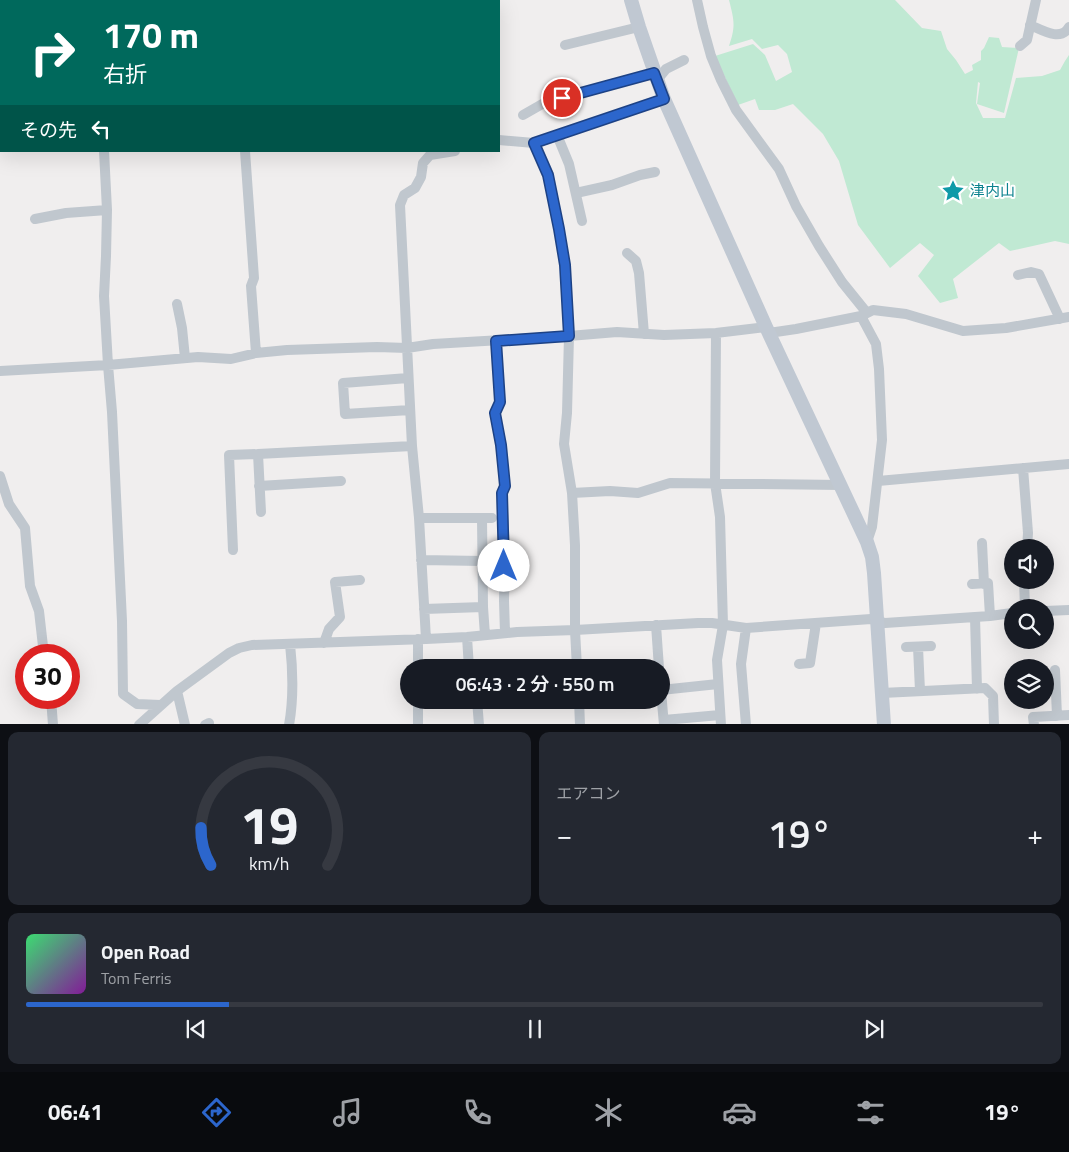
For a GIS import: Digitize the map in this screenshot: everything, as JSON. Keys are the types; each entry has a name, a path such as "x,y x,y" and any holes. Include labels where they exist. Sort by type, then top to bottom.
{"street":[{"path":"631,0 664,99 768,330 868,542 872,557 878,620 884,724"},
{"path":"697,0 710,56 720,80 736,110 779,169 819,246 864,315 876,344 882,440 872,527 868,542"},
{"path":"1020,46 1027,40 1036,0"},
{"path":"1030,25 1046,33 1059,35 1066,32 1069,27"},
{"path":"565,45 639,27"},
{"path":"524,115 544,103 656,77 666,69 684,60"},
{"path":"500,140 534,143 664,99"},
{"path":"557,135 569,164 582,221"},
{"path":"534,143 548,175 565,265 569,336 568,413 564,444 572,493 575,545 577,659"},
{"path":"104,152 107,210 104,296 113,432 122,621 123,694 137,704 160,705"},
{"path":"245,152 254,278 251,286 256,353"},
{"path":"419,659 424,609 412,446 400,205 404,195 415,188 423,163 430,155 449,152"},
{"path":"576,193 612,185 655,172"},
{"path":"36,219 66,213 107,210"},
{"path":"627,253 636,261 639,273 644,334"},
{"path":"0,371 108,365 198,357 231,359 256,353 287,350 377,346 407,348 433,344 617,332 664,335 796,329 864,315 873,310 906,314 963,331 1006,328 1064,318 1039,274 1031,272 1018,275"},
{"path":"177,304 185,358"},
{"path":"663,709 664,722 720,720 717,660 723,625 720,517 715,483 716,333"},
{"path":"496,341 500,402 495,413 501,445 505,486 502,493 505,549 505,633"},
{"path":"408,378 343,384 345,414 410,410"},
{"path":"233,550 229,455 412,446"},
{"path":"258,454 261,512"},
{"path":"878,481 1069,464"},
{"path":"1024,468 1028,539"},
{"path":"0,476 9,504 25,528 30,586 39,611 43,644"},
{"path":"260,486 341,482"},
{"path":"572,493 610,491 638,493 670,483 841,485"},
{"path":"418,518 487,518 482,561 485,635"},
{"path":"982,543 984,584"},
{"path":"421,560 482,561"},
{"path":"324,643 329,629 340,618 335,582 360,580"},
{"path":"972,584 988,583 990,616"},
{"path":"424,609 483,606"},
{"path":"1054,611 1069,610"},
{"path":"139,724 177,691 229,653 240,648 252,646 467,637 505,633 656,625 712,623 746,628 871,619 885,623 1004,614"},
{"path":"975,617 977,688"},
{"path":"799,664 810,663 816,623"},
{"path":"656,625 658,659"},
{"path":"746,628 741,664 746,724"},
{"path":"467,637 468,659"},
{"path":"290,644 294,678 290,724"},
{"path":"906,648 931,646"},
{"path":"918,647 920,691"},
{"path":"1055,670 1057,716"},
{"path":"670,689 718,684"},
{"path":"882,693 985,688 993,696 994,724"},
{"path":"177,691 185,724"},
{"path":"52,709 53,724"},
{"path":"418,709 418,724"},
{"path":"478,709 479,724"},
{"path":"579,709 580,724"},
{"path":"1034,724 1033,717 1069,715"}],"green space":[{"path":"729,0 895,0 922,28 941,31 947,49 965,74 973,70 972,65 981,60 981,51 989,37 999,38 1002,47 1019,48 1004,113 977,104 980,83 978,82 976,103 983,118 1005,118 1016,78 1042,76 1060,70 1069,55 1069,244 1055,241 1010,251 999,243 953,279 958,298 940,303 918,276 934,255 920,243 890,268 858,225 839,161 823,134 793,104 775,110 759,110 755,99 738,105 715,56 753,44 765,55 776,81 792,72 787,54 778,45 762,49 752,39 729,46 734,23"}],"place":[{"name":"津内山","path":"953,191"}],"route":[{"path":"504,566 502,493 505,486 501,445 495,413 500,402 496,341 569,336 565,265 559,229 548,175 534,143 664,99 654,73 562,98"}]}
